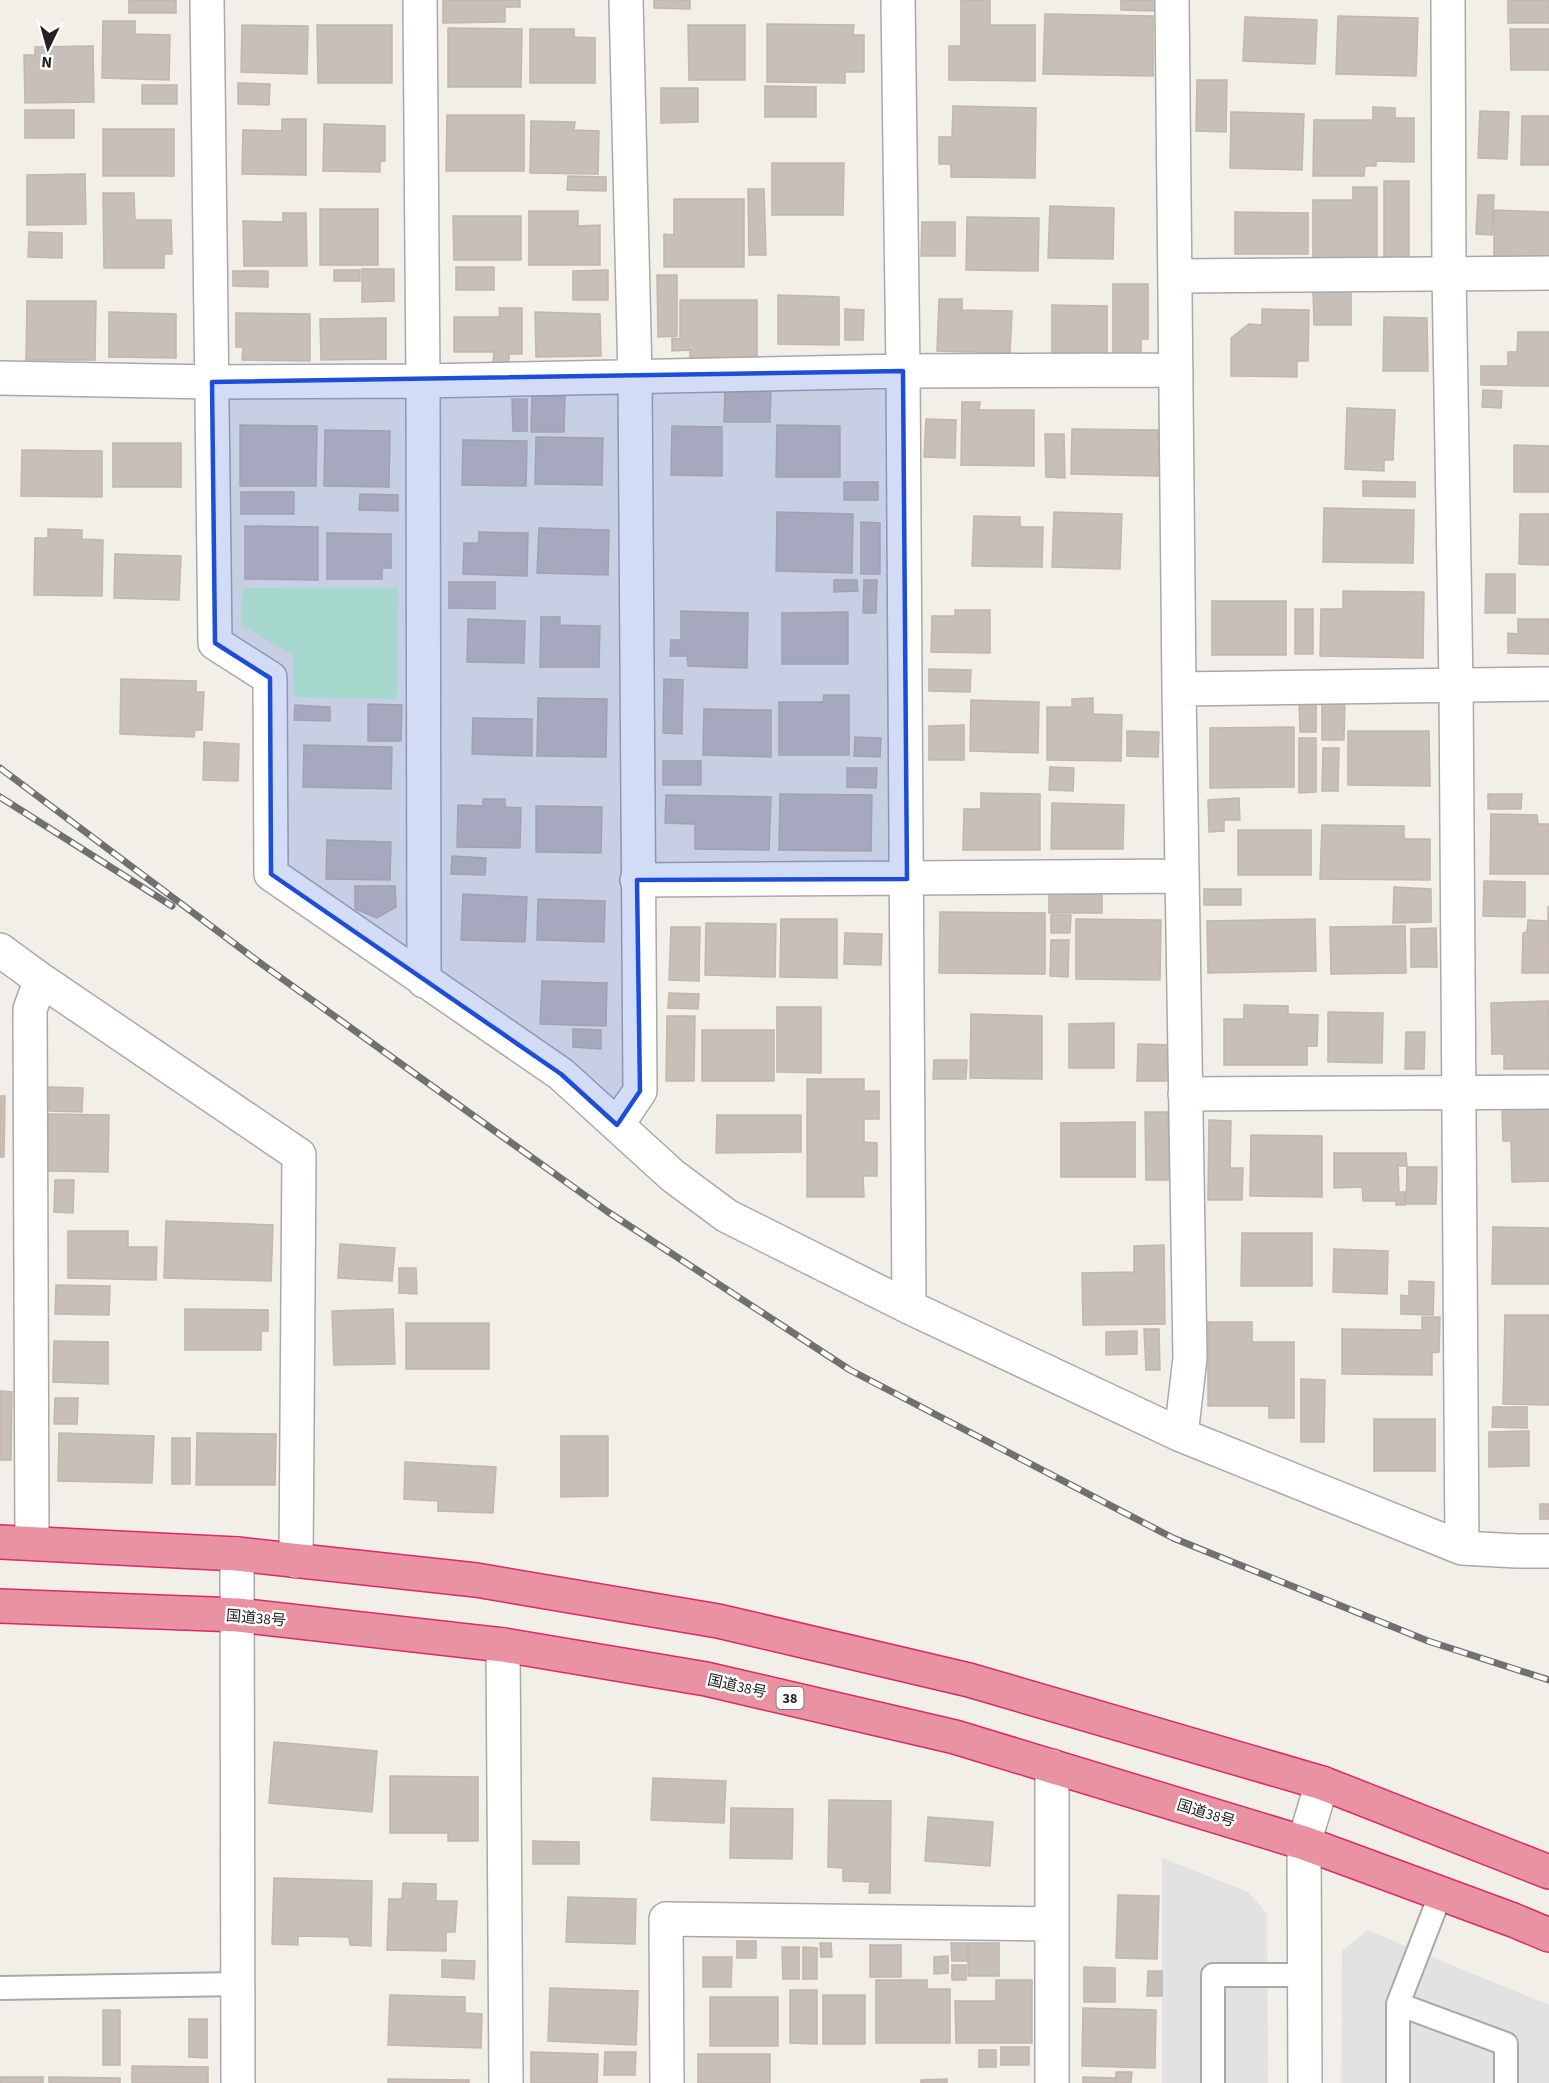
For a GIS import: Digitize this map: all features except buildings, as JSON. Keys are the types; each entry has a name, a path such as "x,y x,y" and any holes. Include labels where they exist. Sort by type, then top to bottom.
{"highway":[{"path":"0,1542 237,1554 476,1580 718,1621 969,1680 1322,1783 1549,1872"},
{"name":"国道38号","path":"0,1606 238,1615 503,1645 706,1679 955,1737 1052,1766 1304,1843 1549,1935"}],"street":[{"path":"207,0 214,643 270,678 271,874 561,1074 673,1176 727,1216 909,1307 1181,1435 1462,1548 1549,1551"},
{"path":"420,0 424,981"},
{"path":"617,1125 640,1091 635,377 626,0"},
{"path":"898,0 903,371 909,1307"},
{"path":"1172,0 1179,689 1191,1358 1181,1435"},
{"path":"1448,0 1449,274 1456,685 1462,1548"},
{"path":"1175,276 1549,273"},
{"path":"0,378 212,382 423,381 903,371 1176,370"},
{"path":"1179,689 1549,684"},
{"path":"637,880 1182,876"},
{"path":"0,950 299,1155 296,1561"},
{"path":"32,1543 30,1009 41,980"},
{"path":"1185,1094 1549,1092"},
{"path":"237,1554 238,2083"},
{"path":"503,1645 506,2083"},
{"path":"1052,1766 1053,2083"},
{"path":"1305,2083 1304,1843 1322,1783"},
{"path":"667,2083 666,1919 1052,1924"}],"lane":[{"path":"1398,2083 1398,2004 1441,1893"},
{"path":"1213,2083 1213,1976 1305,1975"},
{"path":"0,1988 238,1984"},
{"path":"1398,2004 1506,2044 1506,2083"}],"highlighted area":[{"path":"903,371 907,879 637,880 640,1091 617,1125 561,1074 271,874 270,678 215,643 212,382"}],"green space":[{"path":"398,587 397,699 294,697 293,655 241,625 243,588"}],"shaded area":[{"path":"1162,1858 1248,1892 1267,1913 1268,2083 1162,2083"},
{"path":"1367,1930 1549,2005 1549,2083 1341,2083 1342,1951"}],"railway":[{"path":"0,768 263,965 608,1212 850,1370 1173,1538 1428,1641 1549,1680"},
{"path":"0,797 172,906"}]}
